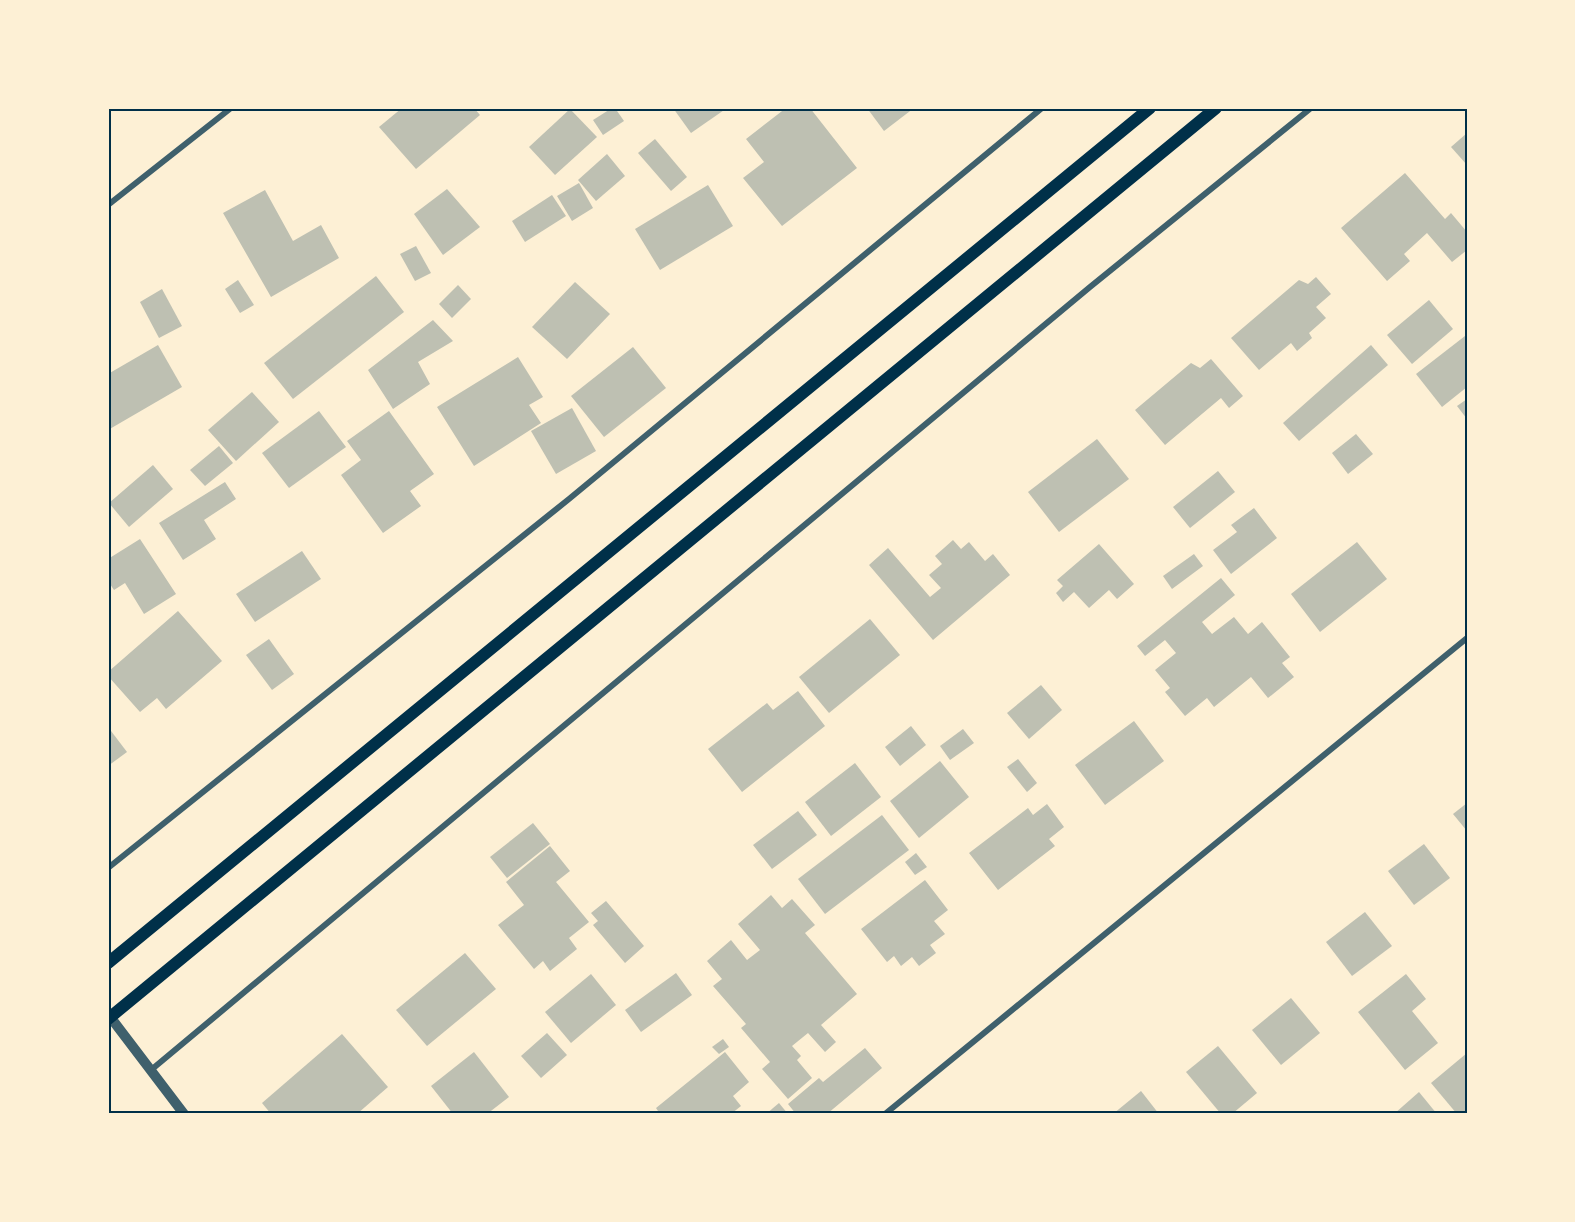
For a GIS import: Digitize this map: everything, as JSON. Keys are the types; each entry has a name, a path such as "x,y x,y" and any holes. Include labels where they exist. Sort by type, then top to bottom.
{"main road":[{"path":"108,963 1150,108"},
{"path":"109,1017 1215,108"}],"street":[{"path":"108,205 231,108"},
{"path":"108,868 560,506 1042,108"},
{"path":"151,1070 1090,287 1311,108"},
{"path":"885,1114 1467,638"},
{"path":"109,1017 184,1114"}],"building":[{"path":"402,108 474,108 480,115 416,169 379,127"},
{"path":"615,108 624,121 603,135 593,120"},
{"path":"673,108 727,108 691,133"},
{"path":"786,108 810,108 857,168 782,226 743,178 764,162 746,139"},
{"path":"867,108 914,108 884,131"},
{"path":"570,109 597,137 555,175 529,147"},
{"path":"1467,133 1467,165 1451,147"},
{"path":"655,139 687,177 671,191 638,153"},
{"path":"607,154 625,176 596,201 578,180"},
{"path":"1405,173 1445,219 1451,213 1467,232 1467,250 1452,262 1427,233 1404,254 1410,261 1387,281 1341,228"},
{"path":"579,183 593,208 572,221 557,196"},
{"path":"708,185 733,226 660,270 635,229"},
{"path":"447,189 480,227 443,255 414,214"},
{"path":"265,190 293,241 321,225 339,258 271,297 223,213"},
{"path":"552,195 566,216 525,242 512,221"},
{"path":"416,246 431,273 415,281 400,254"},
{"path":"376,276 404,312 293,399 264,363"},
{"path":"1316,277 1331,294 1316,307 1326,318 1309,333 1312,338 1297,351 1291,343 1259,370 1231,338 1299,280 1308,284"},
{"path":"238,280 254,305 240,313 225,289"},
{"path":"575,282 610,314 567,359 532,327"},
{"path":"458,285 471,299 452,318 439,304"},
{"path":"162,289 182,326 159,338 140,302"},
{"path":"1429,300 1453,329 1412,364 1387,335"},
{"path":"433,320 453,341 418,362 430,384 393,409 368,370"},
{"path":"1465,336 1467,339 1467,387 1442,407 1416,374"},
{"path":"158,345 182,387 108,430 108,374"},
{"path":"1371,345 1388,365 1299,441 1283,423"},
{"path":"633,347 666,388 604,437 571,396"},
{"path":"518,357 543,397 529,405 541,423 474,466 437,407"},
{"path":"1211,359 1243,396 1229,408 1221,398 1165,445 1135,410 1191,363 1200,368"},
{"path":"252,392 279,422 236,461 208,430"},
{"path":"1467,399 1467,419 1457,406"},
{"path":"572,408 596,451 556,474 531,431"},
{"path":"319,411 346,447 289,488 262,453"},
{"path":"389,411 434,474 410,491 421,506 383,533 341,475 361,460 347,441"},
{"path":"1356,434 1373,454 1348,474 1332,453"},
{"path":"1097,439 1129,479 1059,532 1028,492"},
{"path":"219,446 233,463 205,486 190,470"},
{"path":"153,465 173,489 129,527 109,503"},
{"path":"1218,471 1235,492 1190,528 1173,507"},
{"path":"225,482 236,499 204,520 216,539 183,560 159,523"},
{"path":"1254,508 1277,538 1231,574 1213,550 1237,532 1231,525"},
{"path":"140,539 176,594 144,614 125,583 114,590 108,581 108,559"},
{"path":"953,540 961,549 969,542 985,561 993,554 1010,575 933,640 869,565 888,548 930,597 941,588 929,575 942,564 935,556"},
{"path":"1357,542 1387,579 1320,632 1291,594"},
{"path":"1099,544 1134,584 1117,599 1109,590 1089,608 1074,592 1063,602 1056,593 1063,586 1057,580"},
{"path":"302,551 321,579 255,622 236,594"},
{"path":"1194,554 1203,566 1172,589 1163,576"},
{"path":"1221,578 1235,595 1202,622 1212,634 1234,617 1248,634 1262,622 1290,657 1282,663 1294,677 1268,698 1251,677 1214,707 1207,698 1185,716 1165,692 1170,688 1155,670 1176,653 1165,640 1145,656 1137,646"},
{"path":"178,611 222,661 166,709 157,698 140,712 108,676 108,672"},
{"path":"870,619 900,655 829,713 799,677"},
{"path":"269,639 294,674 272,690 246,655"},
{"path":"1041,685 1062,710 1029,739 1007,713"},
{"path":"798,691 825,726 742,792 708,749 767,703 773,710"},
{"path":"1134,721 1164,761 1105,805 1075,765"},
{"path":"911,726 926,745 900,766 885,747"},
{"path":"108,727 127,752 108,766"},
{"path":"963,729 974,743 950,760 940,746"},
{"path":"1018,759 1037,783 1027,792 1007,767"},
{"path":"940,761 969,797 919,838 890,801"},
{"path":"855,763 881,797 831,836 805,802"},
{"path":"1467,803 1467,831 1453,814"},
{"path":"1047,804 1064,827 1049,839 1055,846 998,890 969,853 1028,808 1033,815"},
{"path":"798,811 817,835 772,869 753,845"},
{"path":"882,815 909,850 825,914 798,879"},
{"path":"533,823 550,844 507,878 490,857"},
{"path":"1424,844 1450,878 1414,905 1388,871"},
{"path":"550,846 570,871 556,882 589,922 569,938 577,949 550,971 543,961 534,969 498,925 524,905 506,882"},
{"path":"916,853 927,867 915,875 905,862"},
{"path":"925,880 948,910 934,921 945,934 930,945 936,953 919,966 912,957 901,966 894,956 887,962 861,929"},
{"path":"771,895 782,908 792,899 815,925 805,933 857,994 821,1025 836,1042 825,1052 808,1033 792,1046 801,1056 797,1060 812,1078 788,1099 762,1069 770,1062 741,1028 746,1024 713,986 722,979 707,961 731,940 747,960 760,950 738,924"},
{"path":"606,901 644,946 625,963 593,925 598,921 591,913"},
{"path":"1365,912 1392,946 1352,976 1326,942"},
{"path":"465,953 496,989 427,1046 396,1010"},
{"path":"676,973 692,995 641,1032 625,1010"},
{"path":"591,974 616,1005 571,1043 545,1012"},
{"path":"1406,974 1426,999 1412,1011 1438,1043 1405,1070 1358,1012"},
{"path":"1291,998 1320,1033 1281,1065 1252,1030"},
{"path":"547,1033 567,1055 541,1078 521,1056"},
{"path":"342,1034 388,1087 357,1114 271,1114 262,1103"},
{"path":"723,1039 729,1047 719,1054 712,1047"},
{"path":"1218,1046 1257,1093 1232,1114 1221,1114 1186,1072"},
{"path":"865,1048 882,1068 827,1114 796,1114 788,1104 819,1078 823,1082"},
{"path":"474,1052 509,1097 487,1114 453,1114 431,1086"},
{"path":"725,1052 749,1082 733,1096 741,1106 731,1114 660,1114 656,1108"},
{"path":"1467,1053 1467,1114 1457,1114 1431,1083"},
{"path":"1141,1091 1159,1114 1113,1114"},
{"path":"1419,1092 1437,1114 1394,1114"},
{"path":"779,1103 788,1114 766,1114"}]}
